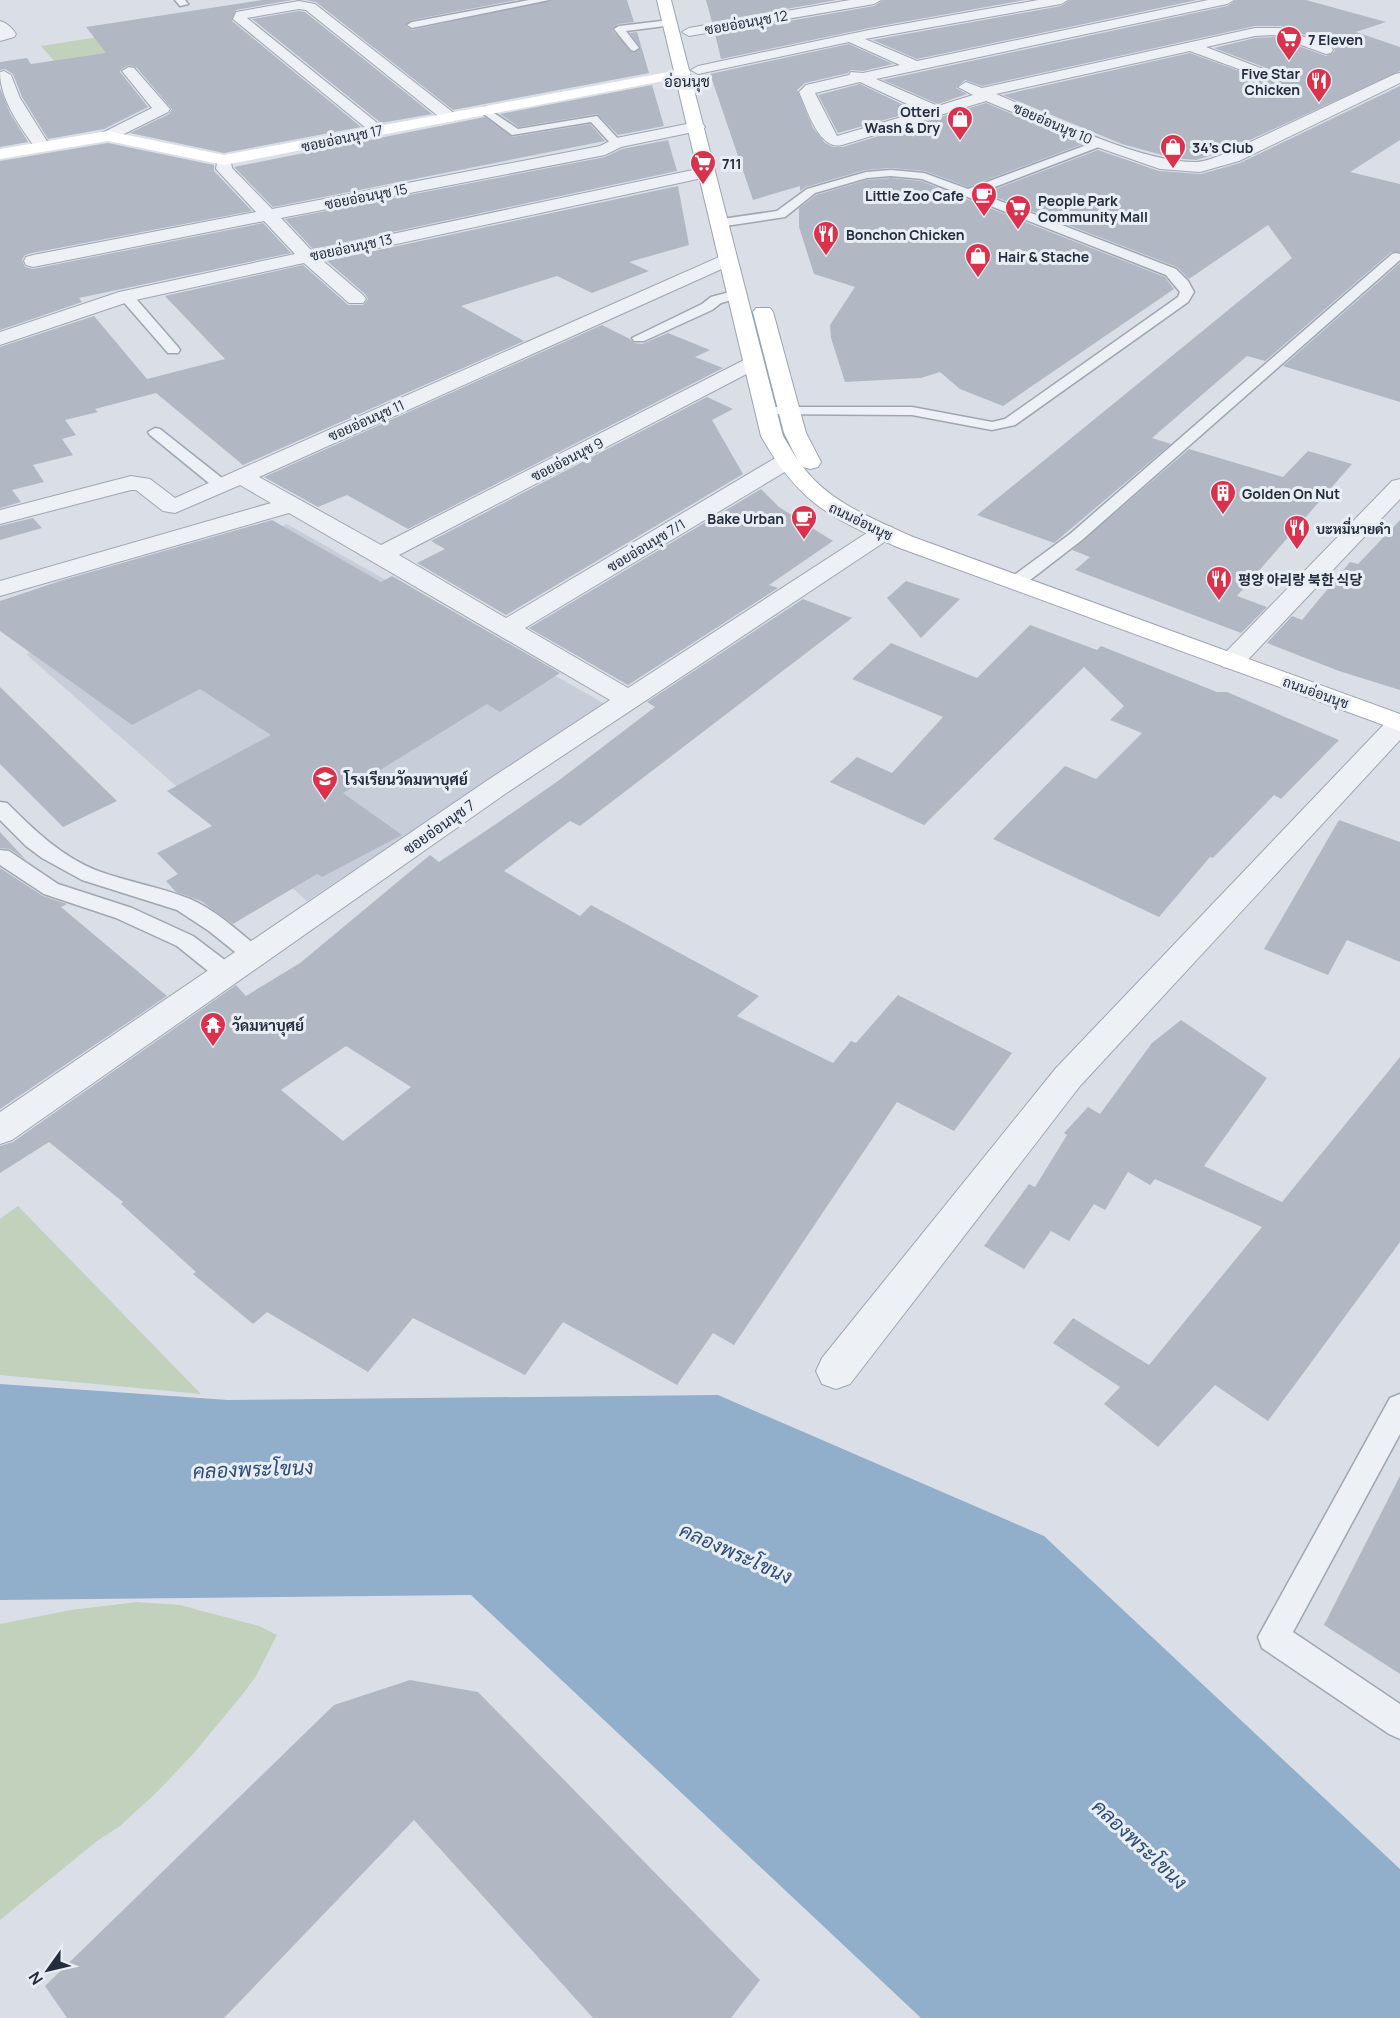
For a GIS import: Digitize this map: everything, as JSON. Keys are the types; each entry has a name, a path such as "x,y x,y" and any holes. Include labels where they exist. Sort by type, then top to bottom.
{"main road":[{"name":"ถนนอ่อนนุช","path":"664,0 691,71 729,222 790,411 795,434 806,457 837,492 897,523 1022,577"},
{"name":"ถนนอ่อนนุช","path":"677,30 680,0"},
{"name":"ถนนอ่อนนุช","path":"691,71 697,127 707,172 729,222 728,259 749,286 753,363 772,436 785,462 818,498 884,532 1022,577 1237,655 1400,723"},
{"name":"ซอยอ่อนนุช 17","path":"0,153 108,136 224,160 691,71"},
{"name":"ถนนอ่อนนุช","path":"1237,655 1400,705"}],"street":[{"name":"ซอยอ่อนนุช 12","path":"677,30 874,0"},
{"path":"1227,0 913,65 808,90 832,141 836,142 984,95 1255,32 1275,31 1326,50"},
{"path":"821,9 847,27 869,34 1044,3 1062,5"},
{"path":"378,130 282,50 240,19 241,15 306,6 449,117"},
{"path":"1082,18 1102,26"},
{"path":"0,25 9,34 0,37"},
{"path":"691,71 808,47 847,27"},
{"name":"ซอยอ่อนนุช 10","path":"847,27 913,65 1100,143 1166,165 1200,167 1212,165 1400,77"},
{"path":"327,43 350,39"},
{"path":"282,50 304,46"},
{"path":"1190,46 1263,74"},
{"path":"808,47 826,57"},
{"path":"844,67 936,111"},
{"path":"108,136 162,109 129,71"},
{"path":"4,75 12,98 42,146"},
{"name":"ซอยอ่อนนุช 15","path":"33,261 605,150 616,143 697,127"},
{"path":"224,160 224,169 308,257 356,299"},
{"name":"ซอยอ่อนนุช 13","path":"0,339 126,296 707,172"},
{"name":"ซอยอ่อนนุช 11","path":"0,517 131,483 142,484 173,506 728,259"},
{"name":"ซอยอ่อนนุช 9","path":"381,555 753,363"},
{"name":"ซอยอ่อนนุช 7/1","path":"507,628 785,462"},
{"path":"230,480 290,505 381,555 629,700"},
{"path":"1237,655 1400,486"},
{"path":"0,589 290,505"},
{"name":"ซอยอ่อนนุช 7","path":"0,1130 495,788 884,532"},
{"path":"836,1371 1068,1077 1400,723"}],"lane":[{"path":"412,25 543,0"},
{"path":"634,48 620,28 677,30"},
{"path":"485,110 516,133 593,118 616,143"},
{"path":"968,193 1100,143"},
{"path":"729,222 781,214 811,191 876,173 924,176 1171,272 1183,284 1187,292 1183,299 1010,422 1000,425 992,426 912,411 765,411"},
{"path":"1022,577 1076,537 1396,257"},
{"path":"639,338 749,286"},
{"path":"126,296 172,350"},
{"path":"155,432 230,480"},
{"path":"0,808 33,841 49,853 89,874 184,905 217,926 253,955"},
{"path":"33,841 1,856 51,889 124,914 185,941 226,973"},
{"path":"1400,1407 1273,1637 1400,1723"}],"shaded area":[{"name":"โรงเรียนวัดมหาบุศย์","path":"287,524 605,704 307,901 26,654"}],"green space":[{"path":"156,28 189,60 70,79 41,46"},
{"path":"18,1206 201,1394 0,1375 0,1219"},
{"path":"137,1602 180,1605 259,1626 277,1635 256,1676 242,1695 194,1753 158,1791 120,1826 97,1841 0,1920 0,1624 71,1610"}],"water":[{"name":"คลองพระโขนง","path":"0,1384 228,1400 718,1395 1044,1536 1400,1869 1400,2018 921,2018 471,1595 0,1600"}],"building":[{"path":"263,0 292,0 236,10 232,21 361,127 224,153 130,133 169,114 172,109 136,67 129,65 120,72 148,107 104,129 48,139 22,97 13,74 5,69 0,70 0,62 27,58 31,64 106,53 86,27"},
{"path":"306,0 517,0 412,20 405,26 412,30 551,0 627,0 634,22 618,24 612,30 633,53 641,48 630,33 637,32 649,73 453,110 316,2"},
{"path":"706,0 837,0 712,22"},
{"path":"883,0 1025,0 869,28 721,59 715,34 874,6"},
{"path":"1070,0 1197,0 917,59 873,40 1061,6"},
{"path":"1236,0 1306,0 1386,22 1356,32 1400,47 1400,71 1226,151 1196,160 1173,158 1122,144 1003,95 1190,53 1264,80 1272,75 1269,69 1214,48 1255,38 1274,37 1326,56 1335,51 1333,46 1281,26 1255,26 982,86 965,80 956,88 967,94 938,104 883,80 1227,6"},
{"path":"305,12 432,114 381,123 252,19"},
{"path":"849,44 893,64 863,71 851,70 848,73 805,83 797,90 813,128 825,143 833,147 843,147 986,103 1083,144 968,187 925,171 891,168 865,170 806,187 800,191 800,186 753,200 710,74"},
{"path":"860,84 916,111 838,133 818,95"},
{"path":"652,85 664,126 618,135 597,114 519,127 500,114"},
{"path":"1400,86 1400,140 1350,172 1400,184 1400,252 1391,252 1265,361 1247,356 1152,438 1171,444 1054,543 977,515 1292,258 1268,225 1189,279 1177,267 985,193 1098,150 1159,171 1201,174 1240,163"},
{"path":"0,88 10,113 28,142 0,147"},
{"path":"485,117 512,137 590,124 605,141 273,207 234,167"},
{"path":"668,140 677,171 313,249 285,219 605,157 622,149"},
{"path":"108,143 214,165 214,171 252,211 32,253 25,255 22,260 25,267 33,269 263,223 291,253 79,298 82,302 0,330 0,161"},
{"path":"891,178 921,181 1165,277 1174,289 1003,406 960,389 940,372 921,378 845,382 831,338 830,325 855,287 814,274 799,227 799,208 816,195 867,180"},
{"path":"678,186 689,245 629,262 649,271 592,293 557,276 461,306 524,341 243,465 156,393 95,409 98,412 65,420 76,435 62,439 73,455 33,465 44,482 12,490 21,502 0,508 0,347 94,316 147,379 225,359 165,296 303,265 348,305 363,305 368,299 365,294 327,261"},
{"path":"1400,263 1400,402 1283,366"},
{"path":"602,325 634,343 642,344 668,333 710,350 695,357 723,368 408,529 347,495 318,507 264,477"},
{"path":"707,397 733,409 712,420 743,474 506,615 417,563 445,549 431,541"},
{"path":"1189,449 1283,477 1308,451 1352,464 1237,596 1267,607 1241,633 1075,570 1090,557 1072,550"},
{"path":"761,489 779,507 833,541 769,585 778,588 628,685 529,628"},
{"path":"33,518 42,528 0,540 0,526"},
{"name":"โรงเรียนวัดมหาบุศย์","path":"272,520 381,582 392,576 560,673 500,712 487,704 343,793 402,835 322,877 317,874 233,924 201,901 176,892 166,881 178,874 157,853 212,826 167,791 271,735 200,689 132,725 0,631 0,601 63,580"},
{"path":"1400,520 1400,690 1339,671 1267,643 1292,616 1302,620 1350,562 1358,564"},
{"path":"906,581 960,599 921,638 887,598"},
{"path":"803,599 852,618 580,826 570,821 504,871 580,916 591,905 759,996 737,1016 833,1063 851,1041 856,1043 898,995 1012,1053 954,1131 897,1102 734,1345 713,1333 677,1385 563,1322 525,1375 413,1318 368,1372 267,1312 253,1324 193,1274 196,1272 121,1204 123,1202 49,1142 0,1173 0,1146 13,1142 236,985 246,996 300,963 430,855 439,862 558,781 655,707 647,702","holes":["346,1046 411,1087 343,1141 281,1090"]},
{"path":"1030,625 1097,650 1101,646 1217,692 1227,692 1339,740 1281,799 1274,795 1213,858 1210,857 1159,917 993,839 1065,766 1096,779 1142,733 1110,720 1124,706 1084,667 924,825 830,782 857,757 892,773 943,717 852,679 891,643 977,678"},
{"path":"0,687 117,801 63,827 0,764"},
{"path":"1339,820 1400,842 1400,962 1347,940 1328,975 1264,949"},
{"path":"0,832 26,860 10,849 0,848"},
{"path":"0,868 43,896 67,904 61,907 167,996 0,1109"},
{"path":"1181,1020 1267,1078 1204,1166 1282,1202 1400,1057 1400,1242 1268,1421 1215,1385 1158,1447 1104,1404 1120,1387 1053,1343 1073,1318 1149,1365 1262,1227 1155,1179 1150,1185 1128,1172 1105,1210 1094,1204 1069,1241 1051,1231 1024,1269 984,1246 1029,1184 1035,1187 1067,1135 1064,1133 1088,1107 1100,1114 1152,1043"},
{"path":"1400,1476 1400,1674 1324,1625"},
{"path":"410,1680 478,1692 760,1980 731,2018 593,2018 414,1820 224,2018 67,2018 45,1986 334,1705"}],"place":[{"name":"7 Eleven","path":"1289,62"},
{"name":"Five Star Chicken","path":"1319,104"},
{"name":"Otteri Wash & Dry","path":"960,142"},
{"name":"34's Club","path":"1173,170"},
{"name":"711","path":"703,186"},
{"name":"Little Zoo Cafe","path":"984,218"},
{"name":"People Park Community Mall","path":"1018,231"},
{"name":"Bonchon Chicken","path":"826,257"},
{"name":"Hair & Stache","path":"978,279"},
{"name":"Golden On Nut","path":"1223,516"},
{"name":"Bake Urban","path":"804,541"},
{"name":"บะหมี่นายดำ","path":"1297,551"},
{"name":"평양 아리랑 북한 식당","path":"1219,602"},
{"name":"โรงเรียนวัดมหาบุศย์","path":"325,802"},
{"name":"วัดมหาบุศย์","path":"213,1048"}],"district":[{"name":"อ่อนนุช","path":"687,81"}]}
